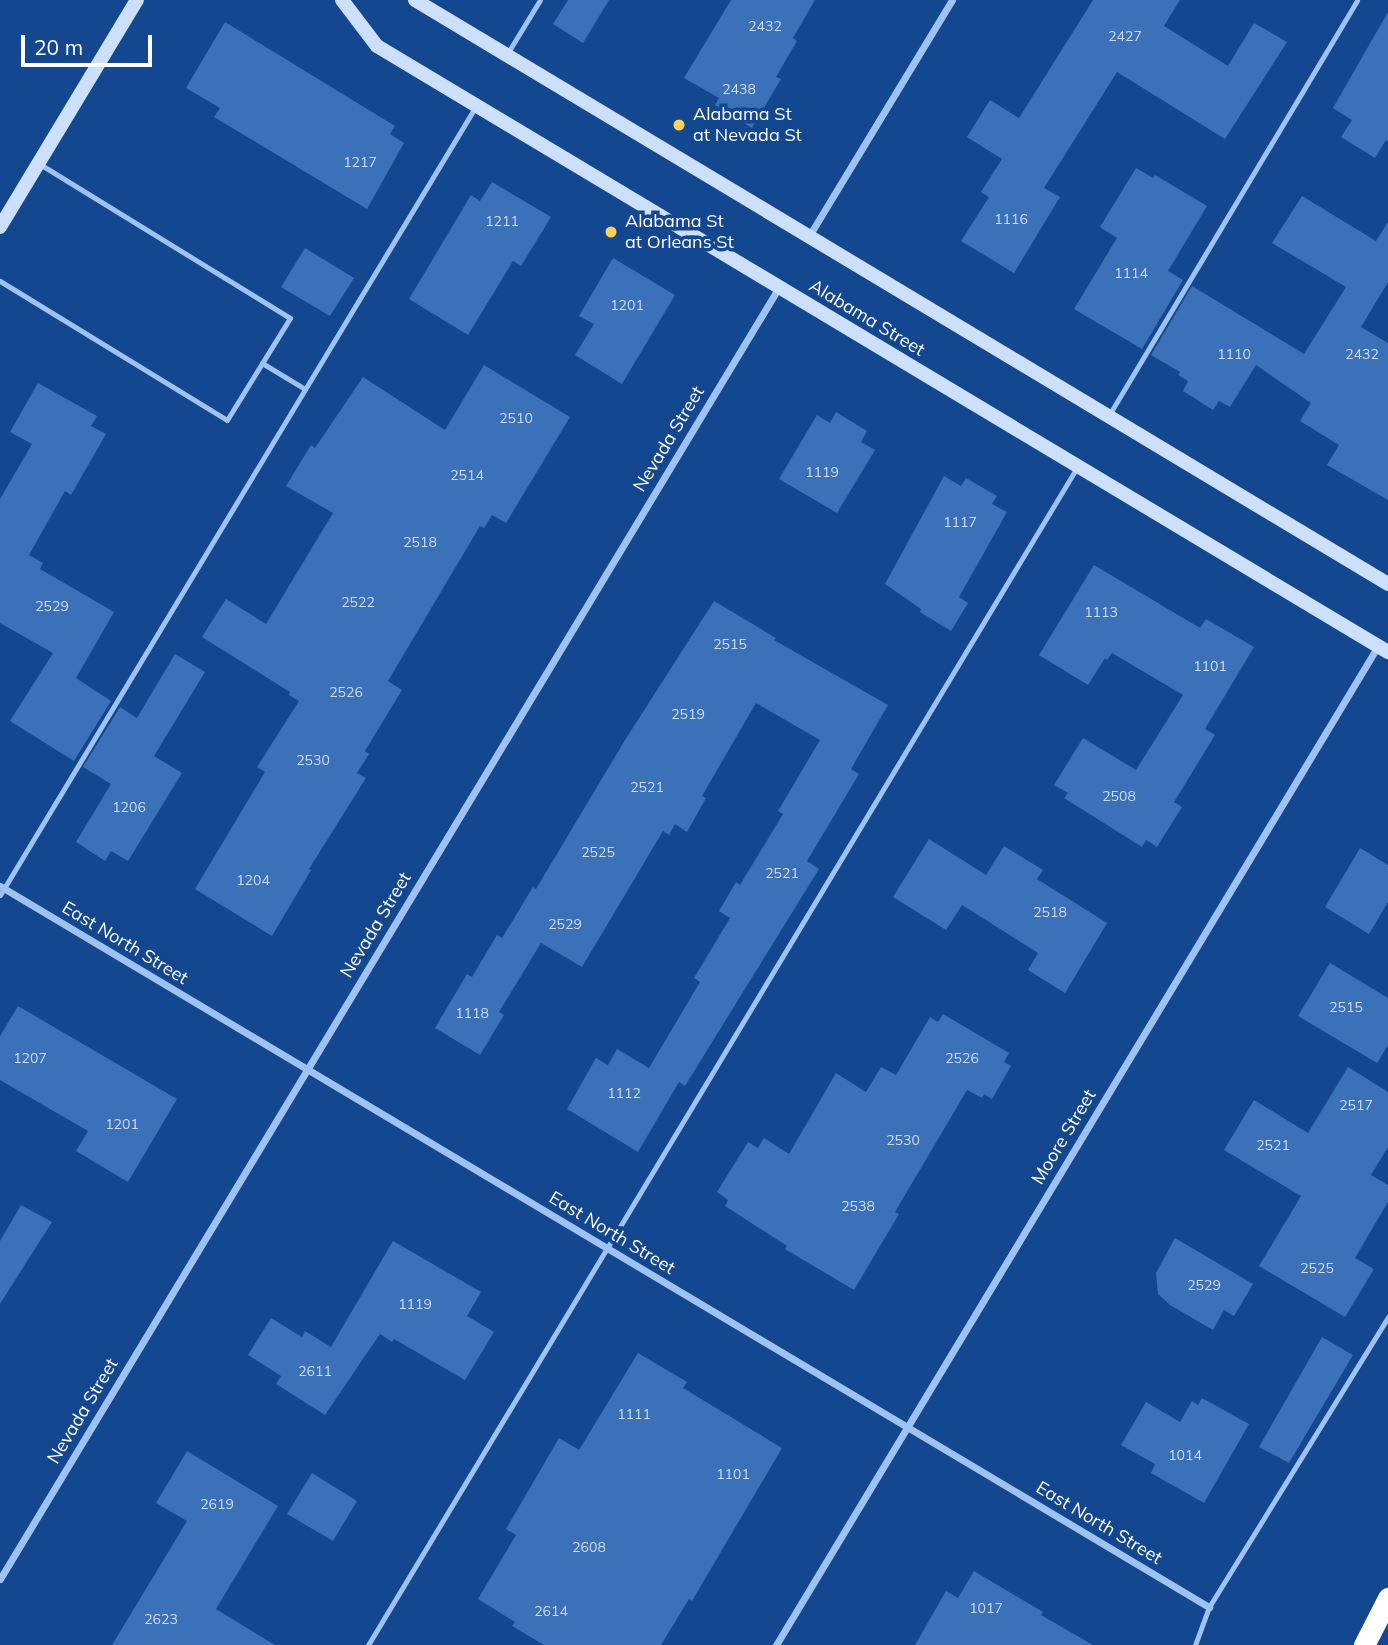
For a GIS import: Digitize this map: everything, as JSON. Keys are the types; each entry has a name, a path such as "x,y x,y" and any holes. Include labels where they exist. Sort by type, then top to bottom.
{"highway":[{"path":"1363,1645 1388,1598"}],"main road":[{"path":"0,226 137,0"},
{"name":"Alabama Street","path":"342,0 377,46 1383,649"},
{"path":"415,0 1388,584"}],"street":[{"path":"809,237 952,0"},
{"name":"Nevada Street","path":"0,1579 779,287"},
{"name":"Moore Street","path":"776,1645 1383,649"},
{"name":"East North Street","path":"1,890 307,1069 1209,1607"}],"lane":[{"path":"506,55 540,0"},
{"path":"1108,416 1357,0"},
{"path":"1,890 476,106"},
{"path":"0,281 226,420 290,318 38,163"},
{"path":"262,363 305,389"},
{"path":"368,1645 1078,466"},
{"path":"1195,1645 1209,1607 1388,1317"}],"building":[{"path":"568,0 609,0 583,43 553,24"},
{"path":"731,0 815,0 793,38 797,41 776,77 781,79 752,128 715,105 719,98 684,78"},
{"path":"1093,0 1180,0 1164,26 1228,66 1254,23 1287,42 1225,139 1117,72 1044,188 1060,197 1014,273 961,241 989,197 981,192 1002,159 967,137 990,100 1019,118"},
{"path":"1388,12 1388,142 1386,140 1375,158 1341,137 1352,120 1333,108"},
{"path":"225,22 395,126 390,134 404,143 367,209 214,117 220,108 186,88"},
{"path":"1136,168 1153,178 1155,175 1207,206 1168,271 1183,280 1142,349 1074,309 1117,238 1100,227"},
{"path":"492,182 551,217 521,266 513,261 468,335 409,299 471,195 480,201"},
{"path":"1302,196 1376,241 1388,222 1388,282 1361,327 1388,343 1388,500 1327,465 1339,445 1300,421 1311,403 1256,365 1230,407 1219,401 1213,410 1183,391 1188,381 1178,375 1180,372 1151,355 1192,286 1304,354 1346,287 1272,243"},
{"path":"305,248 354,278 330,316 281,287"},
{"path":"613,258 675,295 622,384 575,355 594,324 579,316"},
{"path":"484,365 570,417 506,523 492,515 484,528 480,526 388,681 402,690 365,751 369,754 357,773 366,778 309,869 311,870 272,936 195,889 265,772 257,767 299,701 289,695 290,692 202,637 226,599 266,624 333,513 286,486 311,445 315,448 363,377 445,430"},
{"path":"38,383 97,416 91,426 106,434 71,495 65,491 29,555 43,563 40,569 114,612 76,678 111,701 74,761 10,721 53,653 0,623 0,499 32,444 10,432"},
{"path":"836,412 867,431 861,442 875,450 837,513 779,479 817,415 830,423"},
{"path":"944,476 961,486 966,478 997,496 992,504 1007,512 959,597 968,603 951,631 920,612 921,609 885,584"},
{"path":"1094,565 1200,628 1206,619 1254,647 1205,729 1215,735 1174,802 1182,807 1157,847 1146,840 1142,847 1064,798 1068,793 1054,785 1083,738 1136,770 1183,695 1112,653 1107,660 1105,658 1088,685 1039,655"},
{"path":"714,601 776,638 774,640 888,705 851,769 859,774 807,861 819,869 685,1086 679,1082 638,1152 567,1109 596,1058 608,1065 617,1049 649,1068 700,982 694,978 730,918 719,911 736,882 740,885 783,814 778,811 820,740 756,703 702,796 706,798 687,832 675,824 669,835 663,831 582,967 541,943 499,1012 504,1015 480,1055 435,1028 467,974 472,977 497,935 502,938 533,887 536,889 625,740"},
{"path":"175,654 205,672 154,756 182,773 128,861 111,851 105,861 76,842 111,784 83,767 120,707 137,718"},
{"path":"929,839 986,875 1004,846 1043,870 1037,879 1107,923 1065,993 1028,970 1038,953 962,905 946,930 893,897"},
{"path":"1360,848 1388,865 1388,902 1369,934 1325,907"},
{"path":"1330,963 1388,998 1388,1045 1377,1063 1298,1016"},
{"path":"18,1006 177,1099 128,1182 76,1151 88,1131 0,1080 0,1036"},
{"path":"943,1014 1009,1053 1004,1062 1011,1066 992,1099 984,1094 982,1098 967,1090 895,1212 899,1214 854,1290 785,1249 787,1246 725,1206 728,1200 717,1192 748,1142 758,1148 764,1138 789,1154 836,1073 866,1092 881,1067 896,1075 930,1017 938,1022"},
{"path":"1348,1067 1388,1092 1388,1147 1371,1175 1388,1185 1388,1202 1355,1258 1374,1269 1345,1317 1259,1266 1301,1196 1224,1150 1254,1100 1308,1133"},
{"path":"21,1205 52,1222 0,1304 0,1241"},
{"path":"1175,1238 1253,1284 1234,1316 1224,1310 1213,1330 1170,1305 1158,1294 1156,1273"},
{"path":"393,1241 481,1292 467,1316 494,1332 465,1380 394,1339 392,1342 380,1334 325,1415 276,1384 281,1376 248,1355 271,1318 302,1337 305,1331 331,1347"},
{"path":"1322,1337 1353,1355 1289,1463 1259,1447"},
{"path":"638,1353 687,1382 683,1388 782,1448 692,1601 689,1599 661,1645 544,1645 512,1626 515,1622 478,1599 516,1535 506,1529 559,1438 579,1450"},
{"path":"1202,1398 1249,1424 1204,1503 1151,1473 1155,1464 1121,1445 1146,1402 1180,1422 1192,1401 1198,1405"},
{"path":"187,1451 278,1506 216,1609 275,1645 112,1645 187,1521 156,1503"},
{"path":"312,1473 357,1501 333,1541 287,1514"},
{"path":"974,1571 1093,1645 915,1645 946,1591 958,1598"}],"place":[{"name":"Alabama St at Nevada St","path":"679,125"},
{"name":"Alabama St at Orleans St","path":"611,232"}]}
